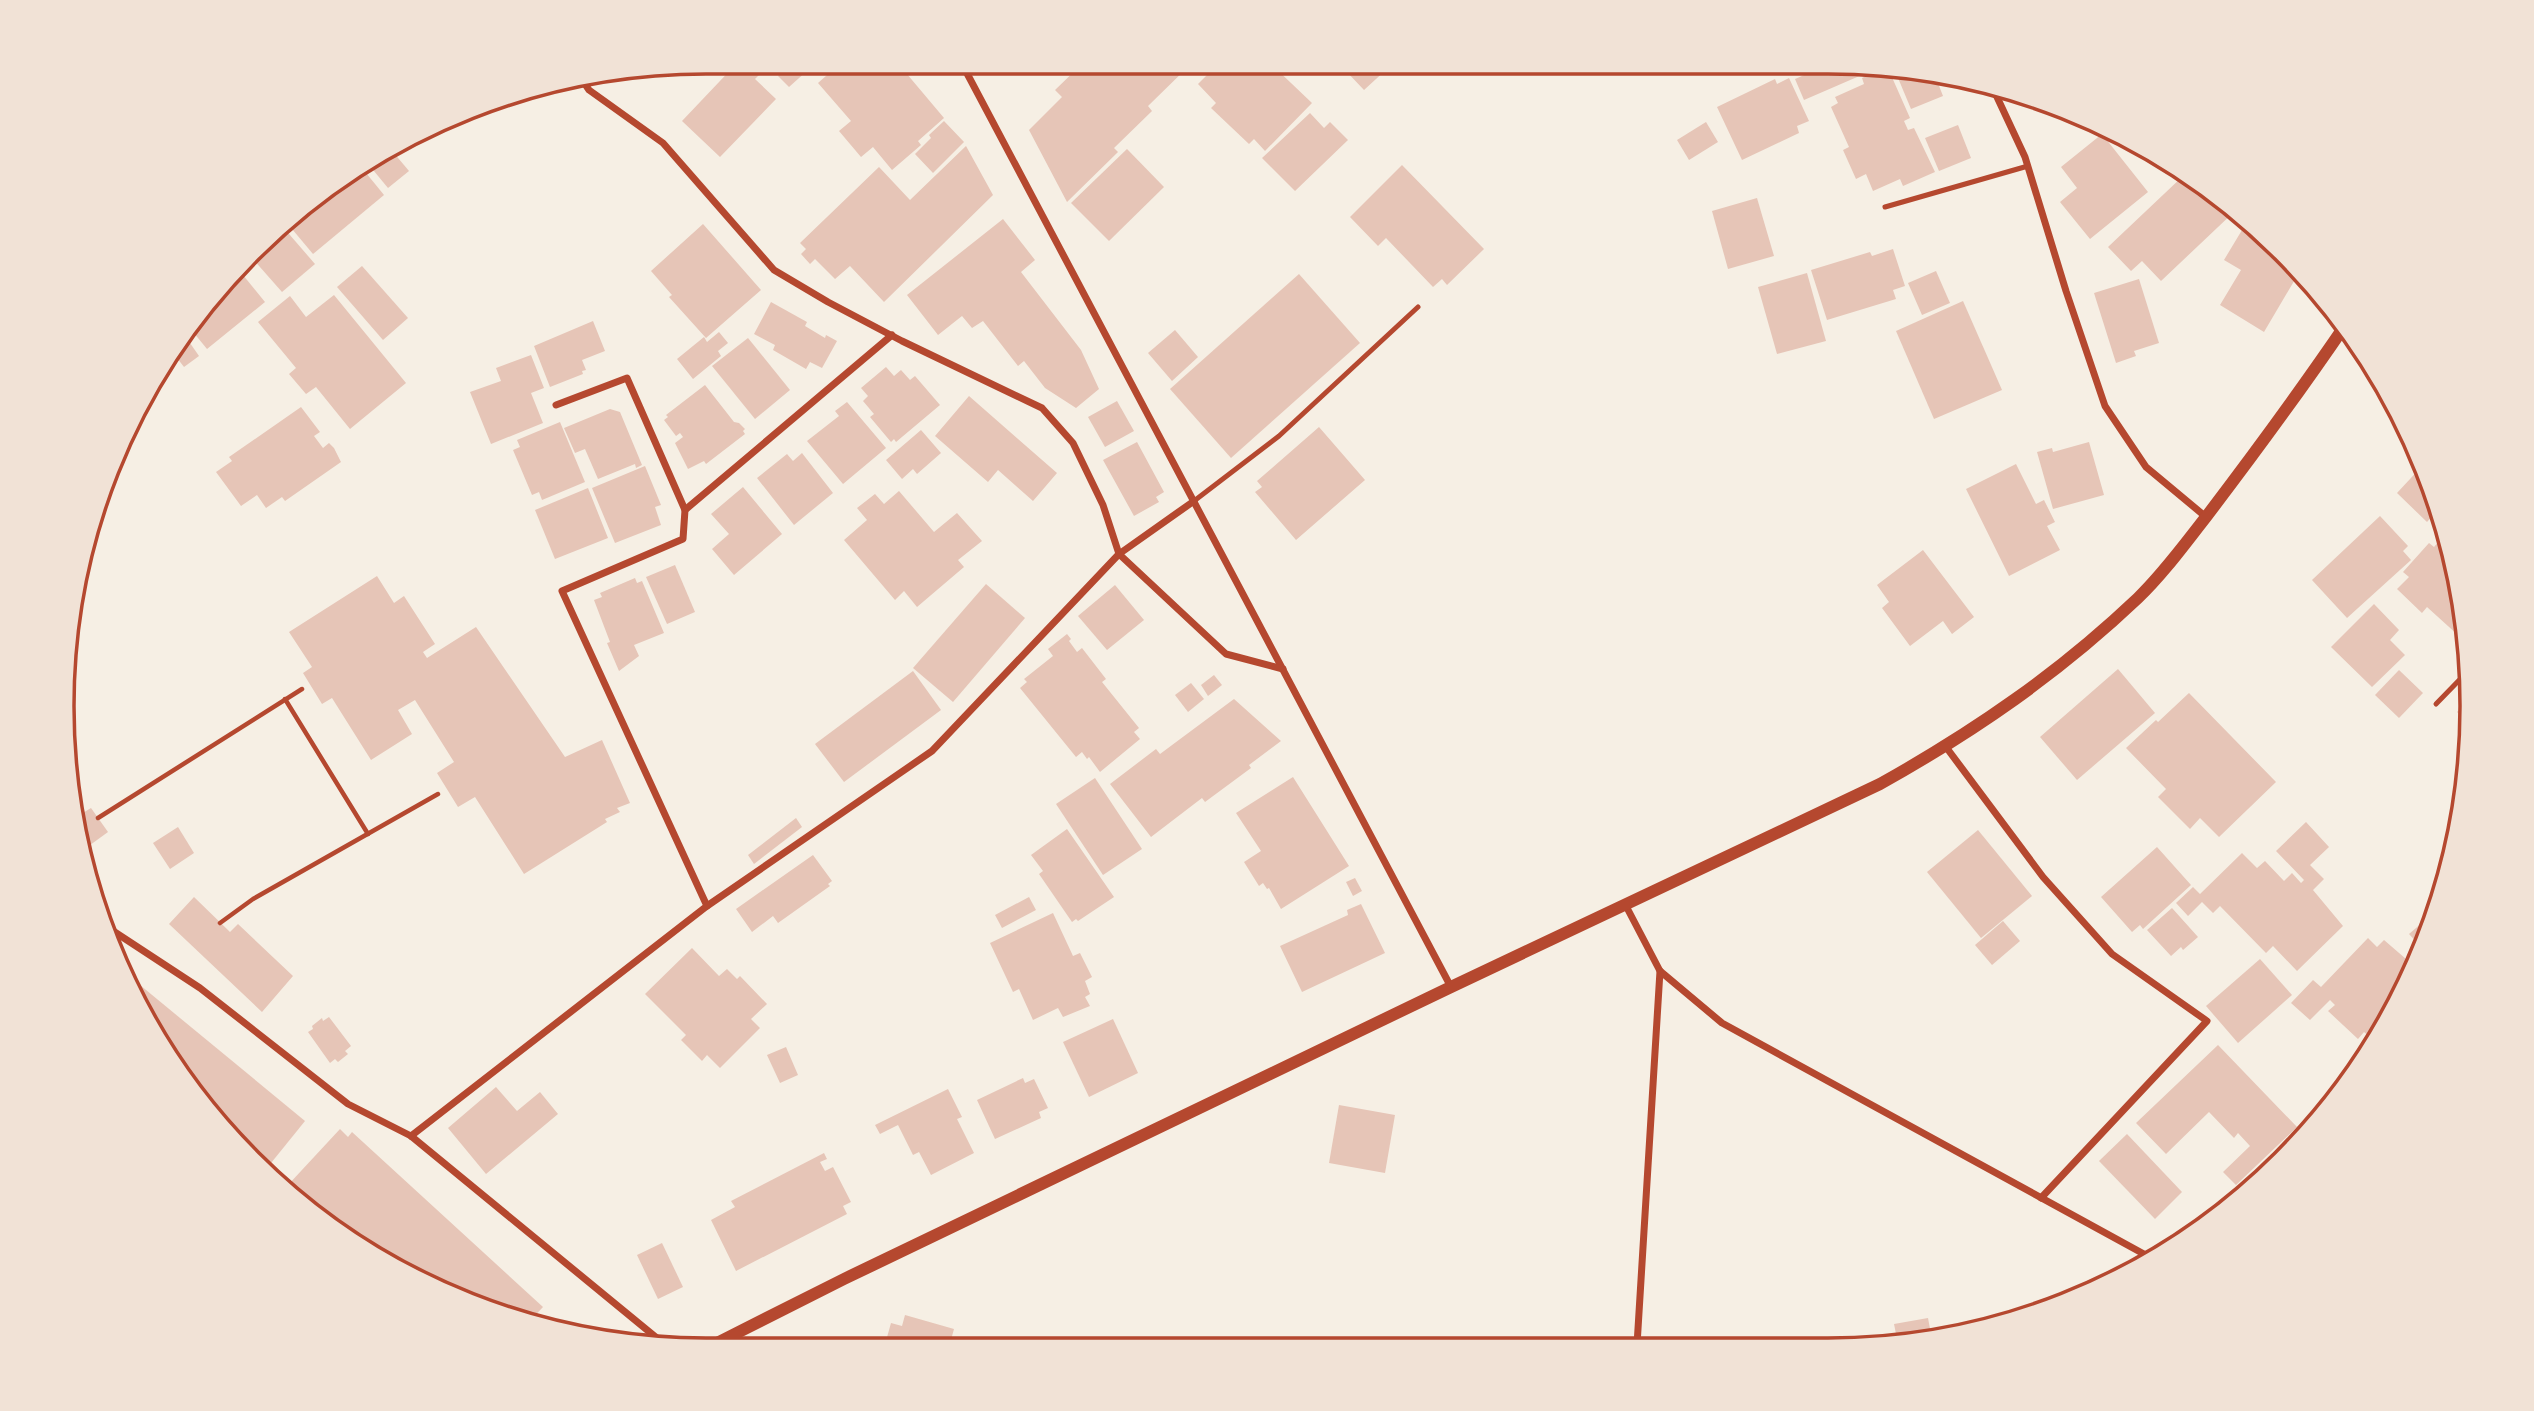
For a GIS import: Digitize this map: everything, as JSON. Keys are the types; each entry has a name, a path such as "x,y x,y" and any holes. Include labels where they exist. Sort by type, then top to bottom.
{"street":[{"path":"967,74 1451,987"},
{"path":"586,85 663,143 774,270 892,335 1042,408 1073,443 1102,505 1119,554 1226,654 1283,669"},
{"path":"1996,96 2028,166 2105,406 2146,467 2206,517"},
{"path":"727,1338 1451,987 1880,784 1946,747 2026,692 2139,597 2182,549 2260,447 2339,334"},
{"path":"685,510 892,335"},
{"path":"556,405 627,378 685,510 682,539 562,591 708,906"},
{"path":"411,1136 708,906 932,751 1119,554 1194,501"},
{"path":"1946,747 2043,877 2112,954 2207,1021 2041,1198"},
{"path":"1625,904 1661,971 1722,1023 2143,1254"},
{"path":"117,933 200,988 348,1104 411,1136 652,1335"},
{"path":"1637,1338 1661,971"}],"lane":[{"path":"1885,207 2028,166"},
{"path":"1194,501 1279,436 1418,307"},
{"path":"2436,704 2459,680"}],"path":[{"path":"98,818 302,689"},
{"path":"285,699 368,834"},
{"path":"220,923 253,899 438,794"}],"building":[{"path":"727,74 760,74 755,79 776,99 720,157 682,121"},
{"path":"780,74 804,74 789,87 778,76"},
{"path":"828,74 907,74 944,118 918,141 921,145 892,170 873,147 861,157 839,131 851,121 818,83"},
{"path":"1072,74 1181,74 1148,106 1152,111 1114,148 1118,152 1067,202 1029,130 1062,97 1055,90"},
{"path":"1208,74 1282,74 1312,103 1265,151 1254,139 1249,144 1211,108 1216,103 1198,84"},
{"path":"1349,74 1381,74 1364,90"},
{"path":"1807,74 1862,75 1804,100 1795,79"},
{"path":"1868,75 1892,77 1910,118 1904,121 1908,130 1914,128 1935,172 1903,186 1900,179 1873,191 1866,174 1856,179 1843,150 1849,147 1831,107 1838,103 1835,97 1864,84 1862,78"},
{"path":"1789,78 1809,121 1797,126 1799,133 1742,160 1717,107 1775,79 1777,84"},
{"path":"1898,78 1938,84 1943,96 1911,109"},
{"path":"1310,113 1324,128 1330,122 1348,140 1295,191 1262,158"},
{"path":"944,121 964,142 933,173 915,154"},
{"path":"1706,122 1718,142 1689,160 1677,140"},
{"path":"1958,125 1971,158 1939,171 1925,138"},
{"path":"2100,135 2105,138 2148,192 2090,239 2060,202 2077,188 2061,167"},
{"path":"966,146 993,195 884,302 850,266 835,279 815,259 810,264 801,254 806,249 800,243 879,167 910,200"},
{"path":"1127,149 1164,187 1109,241 1071,203"},
{"path":"395,155 409,171 388,188 372,169"},
{"path":"1402,165 1484,249 1447,285 1442,279 1433,287 1386,238 1378,246 1350,217"},
{"path":"366,173 384,195 313,254 291,228"},
{"path":"2179,180 2229,217 2161,281 2142,261 2131,271 2108,247"},
{"path":"1757,198 1774,256 1728,269 1712,211"},
{"path":"1003,219 1035,260 1021,272 1081,350 1099,389 1076,408 1045,388 1024,361 1018,366 983,321 972,328 962,316 938,335 907,295"},
{"path":"703,224 761,290 706,338 669,297 672,295 651,271"},
{"path":"2243,228 2295,280 2264,332 2220,305 2241,270 2224,260"},
{"path":"287,232 315,264 282,292 256,262"},
{"path":"1893,249 1905,286 1893,290 1896,299 1827,320 1811,270 1870,252 1872,256"},
{"path":"362,266 408,318 383,340 337,287"},
{"path":"1936,271 1950,303 1922,315 1908,283"},
{"path":"1807,273 1826,341 1777,354 1758,287"},
{"path":"1299,274 1360,343 1231,458 1170,389"},
{"path":"243,275 265,302 207,349 195,334"},
{"path":"2139,279 2159,343 2134,351 2136,356 2116,363 2094,293"},
{"path":"334,295 406,383 350,429 316,387 306,394 289,374 296,368 258,322 290,296 306,317"},
{"path":"1963,301 2002,390 1934,419 1896,331"},
{"path":"771,302 807,322 805,326 825,338 826,335 837,341 822,368 810,362 806,369 773,350 775,345 754,334"},
{"path":"593,321 605,351 582,360 586,370 582,371 583,374 550,387 534,346"},
{"path":"1175,330 1198,357 1172,381 1148,353"},
{"path":"719,332 728,343 718,351 721,356 693,379 677,359 704,337 707,342"},
{"path":"748,338 790,390 755,419 712,366"},
{"path":"190,343 199,356 184,367 177,358"},
{"path":"531,355 544,388 531,393 543,423 491,444 470,392 501,381 496,368"},
{"path":"886,367 894,376 901,370 910,380 915,376 940,405 896,442 894,439 891,442 870,417 874,414 863,401 868,396 861,388"},
{"path":"705,385 734,422 745,429 745,434 706,464 704,461 688,469 675,443 683,437 680,433 676,436 664,420 668,417 666,415"},
{"path":"969,396 1057,473 1033,501 998,470 988,482 935,436"},
{"path":"1117,401 1134,431 1105,447 1088,417"},
{"path":"847,402 886,448 843,484 807,441 839,416 835,411"},
{"path":"301,407 320,432 314,436 323,448 329,443 341,462 285,501 282,497 266,508 257,495 241,506 216,472 232,461 229,457"},
{"path":"610,409 620,412 642,465 636,468 635,464 598,479 585,449 575,453 564,428"},
{"path":"560,422 585,482 542,500 539,492 532,495 513,450 520,447 517,440"},
{"path":"1319,427 1365,480 1296,540 1255,492 1262,487 1257,481"},
{"path":"921,430 941,453 917,474 913,469 902,479 886,460"},
{"path":"1137,442 1164,492 1156,497 1159,502 1134,516 1103,460"},
{"path":"2089,442 2104,495 2053,509 2037,452 2052,448 2053,452"},
{"path":"802,453 833,493 794,525 757,478 787,454 793,461"},
{"path":"2016,464 2036,504 2044,500 2055,522 2047,526 2060,550 2009,576 1966,489"},
{"path":"645,466 661,505 655,507 661,525 615,543 592,488"},
{"path":"2416,473 2431,517 2427,522 2397,493"},
{"path":"743,487 782,534 734,575 712,549 729,534 711,514"},
{"path":"588,488 608,538 555,559 535,510"},
{"path":"899,491 934,532 957,513 982,541 958,560 964,567 917,607 904,591 895,600 844,540 867,520 857,508 875,494 884,504"},
{"path":"2380,516 2408,546 2403,551 2411,560 2347,618 2312,580"},
{"path":"2439,541 2456,633 2427,607 2422,613 2397,589 2409,577 2403,572 2429,543 2434,547"},
{"path":"1923,550 1974,617 1952,634 1943,621 1910,646 1882,608 1889,602 1877,585"},
{"path":"675,565 695,612 667,624 646,577"},
{"path":"377,576 394,603 404,596 435,644 423,652 427,658 476,627 565,757 602,740 630,803 617,808 620,812 605,819 607,822 524,874 475,797 458,807 437,773 454,762 415,700 398,710 412,734 371,760 332,698 322,704 303,673 312,667 289,632"},
{"path":"635,578 637,583 642,581 664,633 634,645 639,656 619,671 594,600 602,597 600,593"},
{"path":"986,584 1025,618 953,702 913,668"},
{"path":"1115,585 1144,620 1107,650 1078,616"},
{"path":"2374,604 2399,630 2390,640 2405,655 2372,687 2331,647"},
{"path":"1067,634 1077,652 1082,648 1106,679 1102,682 1139,728 1134,732 1140,739 1100,772 1082,752 1076,757 1020,688 1027,682 1024,679 1053,656 1048,649"},
{"path":"2118,669 2155,713 2077,780 2040,737"},
{"path":"2399,670 2423,693 2399,718 2375,695"},
{"path":"913,671 941,710 844,782 815,744"},
{"path":"1214,675 1222,685 1208,696 1201,685"},
{"path":"1191,683 1204,699 1188,712 1175,695"},
{"path":"2189,693 2276,782 2219,837 2200,818 2190,829 2158,797 2166,789 2126,748"},
{"path":"1234,699 1281,741 1249,765 1251,768 1205,802 1202,798 1151,837 1110,784 1156,749 1160,754"},
{"path":"1293,777 1349,866 1281,909 1269,888 1263,883 1259,886 1244,862 1261,851 1236,813"},
{"path":"1095,778 1142,849 1103,875 1056,804"},
{"path":"91,808 108,832 90,845 86,829 83,813"},
{"path":"796,818 802,827 754,864 748,855"},
{"path":"2306,822 2329,847 2310,865 2324,879 2313,890 2343,926 2297,971 2273,946 2266,953 2220,906 2213,913 2202,902 2188,916 2176,903 2193,887 2200,894 2242,853 2257,868 2265,861 2284,881 2292,873 2301,883 2304,880 2276,851"},
{"path":"178,827 194,853 170,869 153,843"},
{"path":"1067,829 1114,897 1078,921 1076,919 1072,922 1039,874 1043,871 1031,855"},
{"path":"1978,830 2032,896 1981,938 1927,872"},
{"path":"2157,847 2191,885 2143,929 2140,925 2132,932 2101,897"},
{"path":"813,855 832,881 828,884 830,886 778,923 773,916 752,932 736,909"},
{"path":"1355,878 1362,891 1353,896 1346,882"},
{"path":"194,897 230,932 238,924 293,976 262,1012 169,924"},
{"path":"1029,897 1036,910 1002,928 995,915"},
{"path":"1361,904 1385,953 1302,992 1280,946 1348,915 1347,910"},
{"path":"2172,908 2198,937 2171,956 2147,930"},
{"path":"1053,913 1073,956 1080,953 1092,977 1085,981 1090,994 1085,997 1090,1006 1063,1017 1058,1008 1033,1020 1019,989 1013,992 990,943"},
{"path":"2003,921 2020,941 1992,965 1975,945"},
{"path":"2421,923 2415,940 2409,934"},
{"path":"2368,938 2377,947 2384,940 2406,959 2407,957 2376,1022 2368,1035 2364,1032 2358,1039 2328,1011 2335,1005 2330,1000 2310,1020 2291,1003 2313,980 2321,987"},
{"path":"692,948 719,976 727,969 737,979 740,976 767,1004 751,1019 760,1028 720,1068 707,1055 702,1061 681,1040 686,1035 645,994"},
{"path":"2260,959 2292,995 2238,1043 2206,1006"},
{"path":"138,984 305,1121 271,1163 230,1122 204,1090 158,1022"},
{"path":"329,1017 351,1046 345,1051 348,1054 338,1062 335,1059 330,1063 308,1032 322,1018 323,1021"},
{"path":"1113,1019 1138,1073 1089,1097 1063,1042"},
{"path":"2218,1045 2297,1127 2236,1185 2223,1172 2250,1146 2238,1133 2234,1138 2209,1112 2166,1154 2136,1123"},
{"path":"786,1047 798,1075 780,1083 767,1055"},
{"path":"1023,1078 1025,1083 1034,1079 1048,1108 1039,1112 1041,1118 995,1139 977,1100"},
{"path":"496,1087 517,1111 540,1092 558,1114 486,1174 448,1128"},
{"path":"948,1089 962,1117 957,1119 974,1153 931,1175 919,1152 913,1155 898,1125 880,1134 875,1125"},
{"path":"1339,1105 1395,1115 1385,1173 1329,1163"},
{"path":"340,1129 348,1137 352,1132 543,1307 536,1314 502,1304 426,1272 354,1231 291,1182"},
{"path":"2127,1134 2182,1192 2155,1219 2099,1161"},
{"path":"824,1153 827,1159 820,1162 825,1171 833,1167 851,1202 843,1206 847,1214 736,1271 711,1220 735,1207 731,1201"},
{"path":"662,1243 683,1287 658,1299 637,1255"},
{"path":"905,1315 954,1329 952,1338 887,1338 891,1323 902,1326"},
{"path":"1928,1318 1930,1329 1896,1333 1894,1324"}]}
